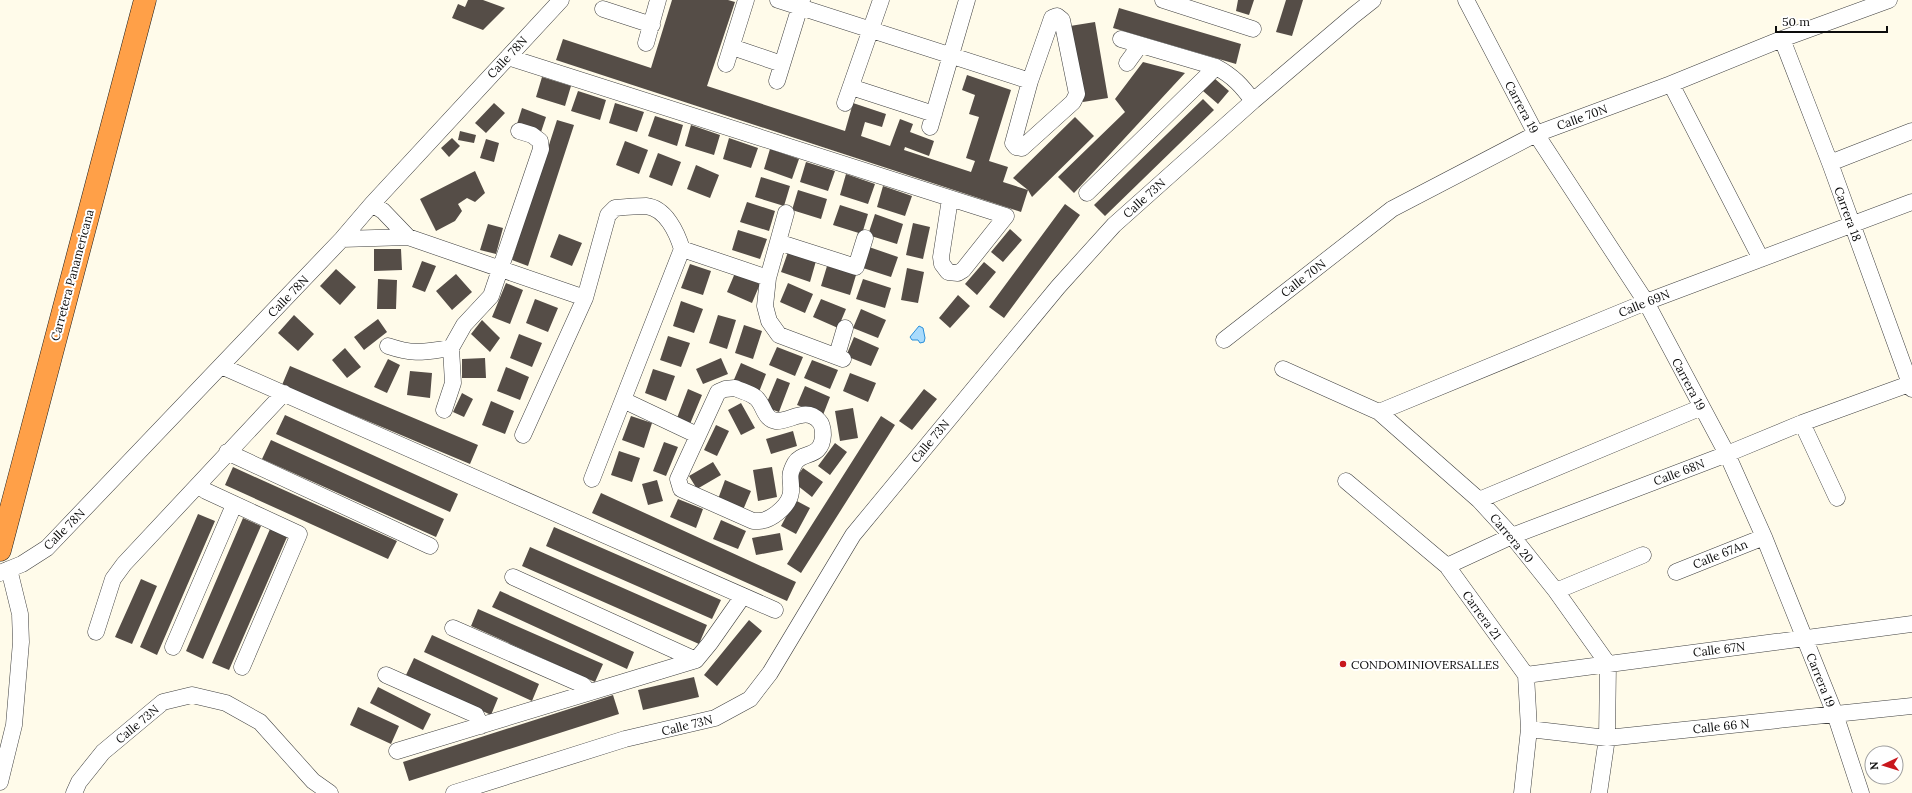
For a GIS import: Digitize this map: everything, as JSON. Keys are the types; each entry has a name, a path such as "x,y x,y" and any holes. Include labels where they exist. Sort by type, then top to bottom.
{"highway":[{"name":"Carretera Panamericana","path":"3,564 145,0"}],"street":[{"name":"Calle 78N","path":"3,564 22,564 47,548 342,239 372,204 561,0"},
{"path":"646,43 658,0"},
{"path":"726,64 746,0"},
{"path":"778,0 801,4 870,31 1030,81"},
{"path":"845,103 881,0"},
{"path":"851,87 932,121 967,0"},
{"path":"1163,0 1253,29"},
{"name":"Calle 73N","path":"454,793 625,739 716,718 750,699 770,673 853,535 1058,286 1114,225 1253,101 1373,0"},
{"name":"Carrera 19","path":"1466,0 1536,134 1646,302 1726,454 1764,537 1835,714 1861,793"},
{"name":"Calle 70N","path":"1224,340 1392,210 1536,134 1671,84 1782,39 1889,0"},
{"path":"777,81 801,4"},
{"path":"603,9 652,25"},
{"path":"1057,16 1062,20 1077,94 1073,102 1022,148 1016,147 1013,143 1030,81 1052,18 1057,16"},
{"path":"1121,39 1216,67 1230,74 1240,83 1253,101"},
{"name":"Carrera 18","path":"1782,39 1830,163 1911,385"},
{"path":"1127,63 1140,44"},
{"path":"732,47 782,64"},
{"path":"508,57 950,198 1006,216 963,270 958,273 948,272 942,264 941,257 950,198"},
{"path":"1086,193 1216,67"},
{"path":"1671,84 1761,259"},
{"path":"444,410 453,383 451,348 464,325 491,296 541,149 540,142 532,135 519,131"},
{"path":"1830,163 1912,131"},
{"name":"Calle 69N","path":"1379,412 1646,302 1912,202"},
{"path":"372,204 382,211 408,237"},
{"path":"523,435 585,298 608,215 615,208 647,206 658,210 677,232 682,249 592,479"},
{"path":"786,213 768,278 766,306 769,321 779,335 840,357 845,328"},
{"path":"342,239 408,237 585,298"},
{"path":"778,242 856,266 865,238"},
{"path":"682,249 768,278"},
{"path":"388,346 405,352 417,353 451,348"},
{"path":"221,366 775,610"},
{"name":"Carrera 20","path":"1283,369 1379,412 1479,500 1512,536 1556,591 1608,664"},
{"name":"Calle 68N","path":"1447,566 1512,536 1726,454 1802,423 1911,385"},
{"path":"735,388 756,397 766,416 771,420 778,421 797,415 810,415 819,421 823,430 823,443 814,454 797,461 789,475 791,492 788,501 777,514 765,520 753,521 681,489 678,479 697,435 718,392 725,389 735,388"},
{"path":"96,632 113,579 124,564 227,452 284,393"},
{"path":"623,400 697,435"},
{"path":"1479,500 1702,407"},
{"path":"1802,423 1837,498"},
{"path":"227,452 430,546"},
{"name":"Carrera 21","path":"1346,481 1447,566 1526,675"},
{"path":"198,485 206,491 234,505 298,534 242,667"},
{"path":"173,647 234,505"},
{"name":"Calle 67An","path":"1676,572 1764,537"},
{"path":"1556,591 1642,555"},
{"path":"0,782 14,725 21,642 20,614 3,564"},
{"path":"513,577 696,660"},
{"path":"397,751 696,660 710,644 743,596"},
{"name":"Calle 67N","path":"1526,675 1912,624"},
{"path":"453,628 583,684 589,692"},
{"path":"1599,793 1608,738 1608,664"},
{"path":"386,675 476,715 481,726"},
{"path":"1522,793 1529,729 1526,675"},
{"name":"Calle 73N","path":"74,793 79,782 103,752 163,702 192,695 226,703 260,722 313,781 330,793"},
{"name":"Calle 66 N","path":"1529,729 1608,738 1912,706"}],"water":[{"path":"919,326 923,328 925,338 924,342 920,343 918,340 912,340 910,337"}],"building":[{"path":"468,0 483,0 505,8 483,30 452,18 458,4 465,7"},
{"path":"672,0 728,0 735,2 707,86 845,131 853,103 886,114 882,127 865,122 861,136 890,146 900,119 913,124 910,132 934,141 929,156 905,147 904,150 971,172 975,161 966,158 979,117 969,114 975,95 962,90 967,75 1011,90 989,161 1008,167 1003,182 1028,190 1021,212 556,60 563,39 651,68"},
{"path":"1238,0 1254,0 1249,15 1236,11"},
{"path":"1286,0 1303,0 1292,36 1276,32"},
{"path":"1119,8 1241,44 1236,64 1113,28"},
{"path":"1095,22 1108,98 1083,102 1070,26"},
{"path":"1143,62 1185,73 1074,193 1058,177 1125,112 1115,99"},
{"path":"542,77 571,86 565,106 536,97"},
{"path":"1214,78 1229,91 1218,104 1203,91"},
{"path":"578,91 606,100 600,120 571,111"},
{"path":"1203,99 1214,110 1105,216 1094,205"},
{"path":"494,103 505,113 486,133 475,123"},
{"path":"615,103 644,112 637,132 609,123"},
{"path":"522,108 546,117 541,132 517,124"},
{"path":"655,116 683,125 677,146 648,136"},
{"path":"1075,117 1094,136 1032,197 1028,190 1013,178"},
{"path":"557,120 574,125 528,266 512,260"},
{"path":"691,125 720,135 714,155 685,146"},
{"path":"460,131 476,135 474,143 458,140"},
{"path":"452,138 460,146 449,157 441,148"},
{"path":"729,138 758,148 751,168 723,159"},
{"path":"486,139 499,143 494,162 480,158"},
{"path":"625,141 648,150 639,174 616,165"},
{"path":"770,149 799,159 792,179 764,169"},
{"path":"658,153 681,162 672,186 649,177"},
{"path":"806,162 835,171 828,191 800,182"},
{"path":"696,165 719,175 710,198 687,189"},
{"path":"475,171 485,193 475,202 467,198 458,204 462,211 455,221 436,231 420,199"},
{"path":"846,174 875,184 868,204 840,195"},
{"path":"761,177 790,186 784,206 755,197"},
{"path":"883,186 912,196 905,216 877,207"},
{"path":"798,190 827,199 821,219 792,210"},
{"path":"747,202 775,211 769,231 740,222"},
{"path":"1065,204 1080,215 1004,318 989,307"},
{"path":"840,205 868,214 862,234 833,225"},
{"path":"875,214 903,224 897,244 868,235"},
{"path":"913,223 930,227 923,259 906,255"},
{"path":"488,224 503,228 496,254 480,250"},
{"path":"1010,229 1022,240 1003,262 991,252"},
{"path":"738,230 767,239 760,259 732,250"},
{"path":"559,234 582,243 572,266 550,257"},
{"path":"869,247 898,257 891,277 863,268"},
{"path":"374,249 401,249 402,270 374,271"},
{"path":"788,252 816,261 810,282 781,272"},
{"path":"422,261 436,266 425,292 412,287"},
{"path":"984,262 996,272 977,295 965,284"},
{"path":"690,264 711,271 703,295 681,288"},
{"path":"827,266 856,275 850,295 821,286"},
{"path":"907,268 924,272 918,303 901,300"},
{"path":"336,269 356,287 340,305 320,286"},
{"path":"735,273 760,284 752,303 727,292"},
{"path":"456,274 472,292 452,310 436,291"},
{"path":"378,279 397,280 396,309 377,309"},
{"path":"863,279 891,288 885,308 856,299"},
{"path":"506,283 523,290 510,324 492,317"},
{"path":"788,283 813,294 805,313 780,302"},
{"path":"958,295 970,306 950,328 939,318"},
{"path":"535,299 558,308 548,332 526,323"},
{"path":"821,299 846,309 838,328 813,317"},
{"path":"681,301 703,309 694,333 673,326"},
{"path":"861,309 886,320 878,338 853,328"},
{"path":"294,315 314,334 298,351 278,333"},
{"path":"718,315 736,320 727,349 709,343"},
{"path":"378,319 387,332 364,350 354,337"},
{"path":"482,320 500,338 490,352 471,334"},
{"path":"744,325 762,331 753,359 735,353"},
{"path":"519,334 542,343 532,367 510,358"},
{"path":"668,336 690,343 681,367 660,360"},
{"path":"854,337 879,348 871,366 846,356"},
{"path":"777,347 803,357 795,376 769,365"},
{"path":"345,348 361,367 347,378 332,360"},
{"path":"485,358 486,378 462,378 462,359"},
{"path":"721,358 728,374 703,384 696,369"},
{"path":"388,359 400,365 387,393 374,387"},
{"path":"812,360 838,370 830,389 804,378"},
{"path":"741,363 766,374 759,392 733,382"},
{"path":"290,366 478,445 470,464 282,385"},
{"path":"506,367 529,377 520,400 497,391"},
{"path":"653,369 675,376 666,401 645,393"},
{"path":"410,371 432,373 430,398 407,395"},
{"path":"850,373 876,383 868,402 843,391"},
{"path":"777,378 790,383 779,412 765,407"},
{"path":"805,386 830,397 823,415 797,405"},
{"path":"688,389 702,395 690,424 677,418"},
{"path":"924,389 937,399 912,430 899,421"},
{"path":"462,393 473,399 464,417 453,412"},
{"path":"491,401 514,411 505,434 482,425"},
{"path":"741,403 755,428 741,435 728,410"},
{"path":"853,408 858,438 840,441 835,411"},
{"path":"285,415 458,494 450,512 276,434"},
{"path":"631,416 652,423 644,448 622,440"},
{"path":"881,416 895,425 801,573 787,564"},
{"path":"716,425 729,431 717,456 704,450"},
{"path":"793,431 797,446 771,454 766,439"},
{"path":"271,440 444,519 436,537 262,459"},
{"path":"664,442 678,447 666,476 653,471"},
{"path":"835,443 847,452 830,475 818,466"},
{"path":"619,451 640,458 632,482 611,475"},
{"path":"713,462 721,475 697,489 689,476"},
{"path":"233,467 397,541 388,559 225,485"},
{"path":"772,467 777,497 758,501 753,470"},
{"path":"803,468 823,482 812,497 793,482"},
{"path":"657,480 663,501 648,505 642,484"},
{"path":"725,480 751,491 743,510 718,499"},
{"path":"601,493 796,582 787,601 592,513"},
{"path":"678,499 703,509 696,528 670,517"},
{"path":"795,500 810,508 796,534 781,526"},
{"path":"198,514 215,521 157,655 140,647"},
{"path":"243,518 261,526 203,659 186,651"},
{"path":"721,520 746,531 738,549 713,539"},
{"path":"554,527 721,600 712,619 546,546"},
{"path":"270,529 287,537 229,670 212,663"},
{"path":"780,533 783,550 756,555 752,538"},
{"path":"530,547 707,625 699,644 522,566"},
{"path":"141,579 157,586 132,644 115,637"},
{"path":"500,591 634,652 627,669 492,607"},
{"path":"478,609 603,664 595,682 471,626"},
{"path":"749,620 762,631 717,686 704,675"},
{"path":"432,635 539,684 532,701 424,652"},
{"path":"414,658 498,698 491,715 406,675"},
{"path":"694,677 699,697 643,710 638,690"},
{"path":"378,687 431,714 423,730 370,703"},
{"path":"613,695 619,714 409,781 403,762"},
{"path":"358,707 399,726 391,744 350,725"}],"place":[{"name":"CONDOMINIOVERSALLES","path":"1343,664"}]}
